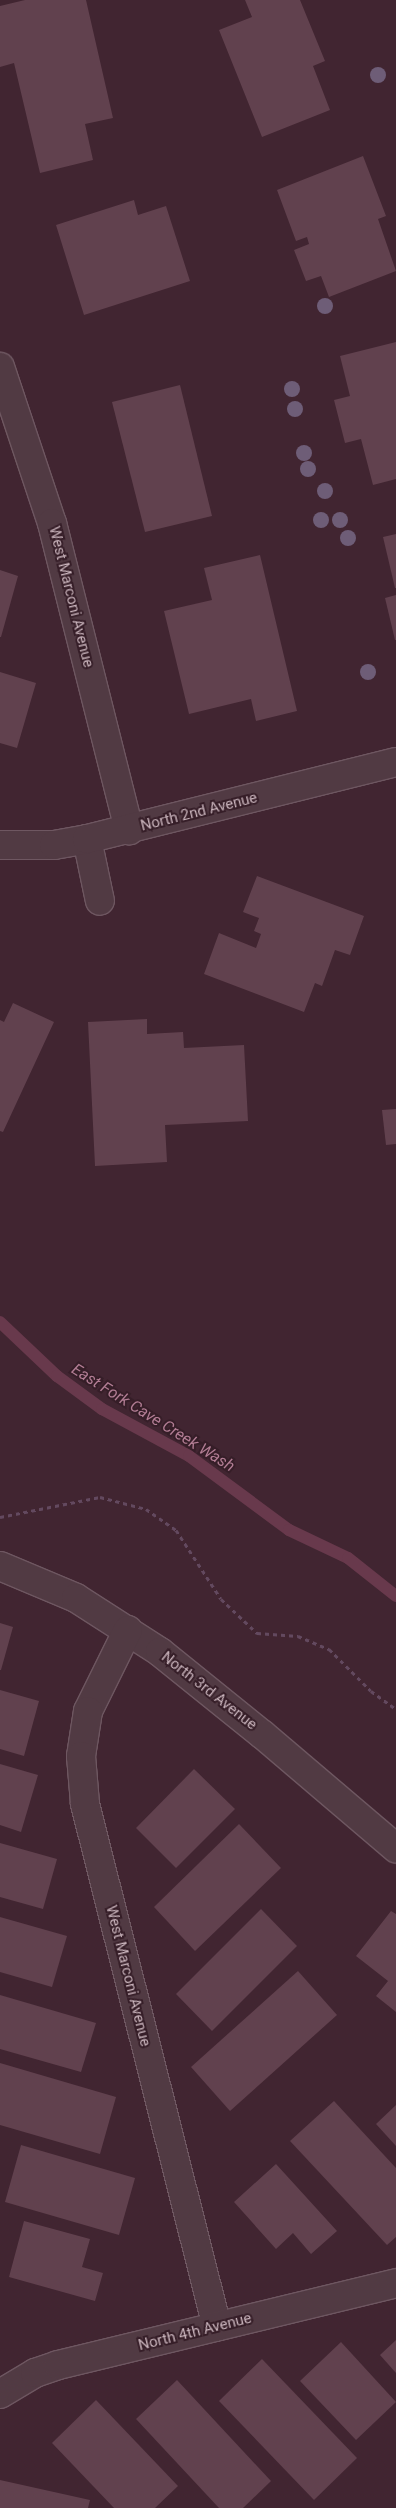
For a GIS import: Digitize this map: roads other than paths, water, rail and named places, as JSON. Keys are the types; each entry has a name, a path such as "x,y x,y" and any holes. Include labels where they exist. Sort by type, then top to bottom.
{"street":[{"name":"West Marconi Avenue","path":"0,368 52,523 129,830"},
{"name":"North 2nd Avenue","path":"0,845 54,845 87,840 396,762"},
{"path":"87,840 100,901"},
{"name":"North 3rd Avenue","path":"0,1566 76,1598 128,1630 264,1735 396,1848"},
{"name":"West Marconi Avenue","path":"128,1630 88,1711 81,1756 85,1804 217,2327"},
{"name":"North 4th Avenue","path":"0,2394 35,2373 58,2365 396,2283"}],"waterway":[{"name":"East Fork Cave Creek Wash","path":"0,1322 57,1376 102,1409 189,1456 289,1530 348,1558 396,1596"}]}
